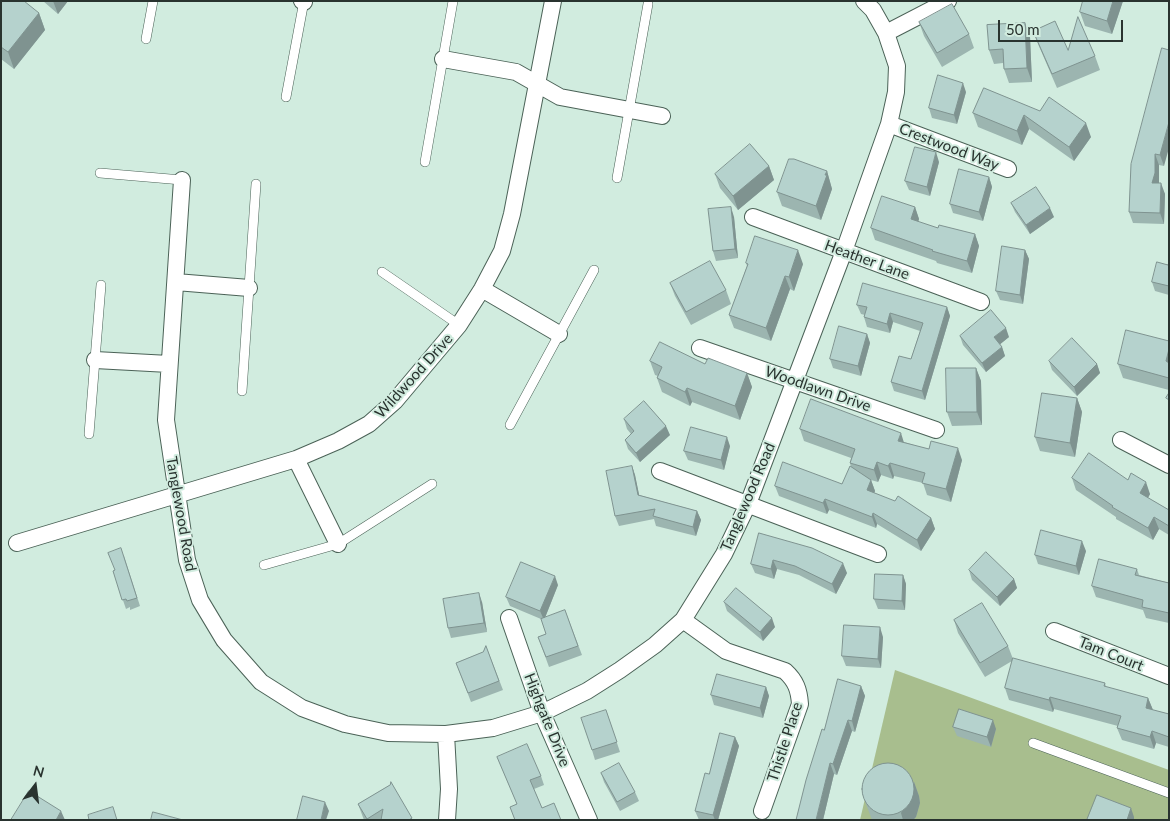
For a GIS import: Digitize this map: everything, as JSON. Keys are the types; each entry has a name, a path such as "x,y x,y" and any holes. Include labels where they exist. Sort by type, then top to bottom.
{"street":[{"name":"Wildwood Drive","path":"17,543 296,459 338,441 369,424 395,401 460,325 502,251 512,214 553,1"},
{"name":"Tanglewood Road","path":"182,180 166,420 186,560 200,600 224,640 260,682 302,708 345,724 388,732 446,734 493,728 542,713 588,691 655,645 683,620 724,554 748,504 844,251 889,124 896,92 897,66 886,33 873,10 864,1"},
{"path":"886,33 948,1"},
{"path":"443,59 516,72 560,97 662,116"},
{"name":"Crestwood Way","path":"889,124 1008,169"},
{"name":"Heather Lane","path":"753,217 981,302"},
{"path":"176,282 249,288"},
{"path":"482,289 559,334"},
{"name":"Woodlawn Drive","path":"700,348 936,430"},
{"path":"95,360 169,364"},
{"path":"1122,440 1169,465"},
{"path":"296,459 338,544"},
{"path":"660,471 878,554"},
{"name":"Highgate Drive","path":"509,618 542,713 589,820"},
{"name":"Thistle Place","path":"683,620 726,651 785,671 792,677 799,692 800,704 762,811"},
{"name":"Tam Court","path":"1054,631 1169,676"},
{"path":"446,734 449,789 447,820"}],"lane":[{"path":"146,39 153,1"},
{"path":"286,97 303,1"},
{"path":"425,162 453,1"},
{"path":"617,178 648,4"},
{"path":"100,173 182,180"},
{"path":"242,391 256,184"},
{"path":"510,425 594,270"},
{"path":"382,272 460,325"},
{"path":"89,434 101,285"},
{"path":"264,565 338,544 432,484"},
{"path":"1033,743 1169,793"}],"green space":[{"path":"895,670 1169,770 1169,820 860,820"}],"building":[{"path":"1,1 24,1 39,13 8,52 1,47"},
{"path":"1083,1 1113,1 1107,21 1080,12"},
{"path":"952,4 969,34 937,53 919,22"},
{"path":"1078,17 1095,56 1052,74 1033,31 1055,21 1068,50"},
{"path":"1025,23 1027,68 1004,69 1003,49 989,50 987,25"},
{"path":"1162,48 1169,50 1169,122 1160,155 1155,154 1155,173 1152,183 1161,183 1160,213 1129,212 1131,164"},
{"path":"938,75 963,83 954,115 929,108"},
{"path":"984,88 1040,111 1049,97 1086,123 1069,147 1024,115 1017,131 973,113"},
{"path":"750,144 769,166 733,196 715,174"},
{"path":"915,147 936,152 927,187 905,181"},
{"path":"789,159 794,159 827,171 816,206 777,192"},
{"path":"959,169 989,177 979,212 950,204"},
{"path":"1036,187 1050,208 1026,225 1011,203"},
{"path":"882,196 915,207 911,219 938,228 939,225 975,234 967,261 932,251 871,228"},
{"path":"731,207 735,249 713,251 708,209"},
{"path":"755,236 798,250 789,277 785,276 766,328 729,315 748,264 746,263"},
{"path":"1002,246 1025,250 1020,295 996,291"},
{"path":"710,261 726,290 686,312 670,283"},
{"path":"1157,262 1168,265 1169,262 1169,286 1152,282"},
{"path":"863,283 947,307 922,391 891,382 899,356 911,359 923,323 890,313 887,324 864,317 867,307 857,305"},
{"path":"991,310 1006,328 994,337 1002,347 982,363 960,336"},
{"path":"839,326 867,334 858,366 830,359"},
{"path":"1126,330 1169,341 1166,361 1169,363 1169,378 1118,364"},
{"path":"1072,338 1097,364 1074,387 1049,361"},
{"path":"660,342 705,364 708,358 747,373 735,406 687,388 685,392 657,378 662,367 650,361"},
{"path":"946,368 976,368 977,412 947,412"},
{"path":"1042,393 1077,398 1070,443 1035,437"},
{"path":"811,399 901,433 898,441 929,449 931,441 958,448 946,489 922,483 925,473 890,463 888,466 877,462 874,470 850,463 855,449 800,429"},
{"path":"644,401 666,426 636,453 625,440 634,431 624,419"},
{"path":"691,427 727,437 721,460 684,451"},
{"path":"1089,453 1128,480 1131,473 1146,482 1140,493 1169,510 1169,526 1154,517 1148,528 1112,507 1072,478"},
{"path":"783,462 842,484 850,466 871,480 867,490 895,501 898,496 931,518 917,540 873,513 872,517 825,499 823,503 775,486"},
{"path":"632,466 638,495 697,511 693,527 653,516 655,509 615,516 606,471"},
{"path":"1041,530 1082,541 1076,566 1035,555"},
{"path":"759,533 812,548 843,563 832,584 795,566 773,560 771,569 751,564"},
{"path":"121,548 137,598 127,601 126,599 122,600 113,571 115,570 108,553"},
{"path":"986,552 1014,579 997,597 969,570"},
{"path":"1099,559 1137,569 1135,575 1169,583 1169,613 1142,607 1143,600 1092,586"},
{"path":"521,562 555,576 540,611 506,597"},
{"path":"875,574 903,575 902,601 874,599"},
{"path":"736,588 772,618 760,632 724,602"},
{"path":"479,593 484,623 448,628 443,599"},
{"path":"982,603 1008,646 980,663 954,620"},
{"path":"565,610 578,646 546,657 538,637 546,634 541,619"},
{"path":"844,625 880,627 878,659 842,656"},
{"path":"486,646 499,681 468,693 456,663 483,652"},
{"path":"1013,658 1105,683 1104,686 1148,698 1146,708 1169,714 1169,737 1152,731 1150,737 1117,728 1121,716 1050,697 1049,700 1005,688"},
{"path":"717,674 766,687 760,708 711,695"},
{"path":"838,679 861,686 852,721 848,720 833,764 830,763 816,820 796,820 806,780 822,729 824,730"},
{"path":"959,709 993,720 987,737 953,727"},
{"path":"606,710 617,742 592,750 581,718"},
{"path":"720,733 735,737 713,815 695,811 705,773 709,774"},
{"path":"527,744 541,776 530,780 542,808 554,803 561,820 515,820 510,807 517,804 497,757"},
{"path":"619,763 635,792 617,802 601,773"},
{"path":"883,763 893,763 907,770 914,784 914,794 907,808 893,815 883,815 873,811 866,804 862,794 862,784 866,774 873,767"},
{"path":"391,782 412,818 409,820 381,820 383,809 367,819 358,804 390,785"},
{"path":"29,791 61,811 56,820 11,820"},
{"path":"1097,795 1131,808 1127,820 1087,820"},
{"path":"303,796 325,802 321,820 297,820"},
{"path":"113,807 117,820 89,820 88,815"},
{"path":"153,812 183,820 151,820"}]}
